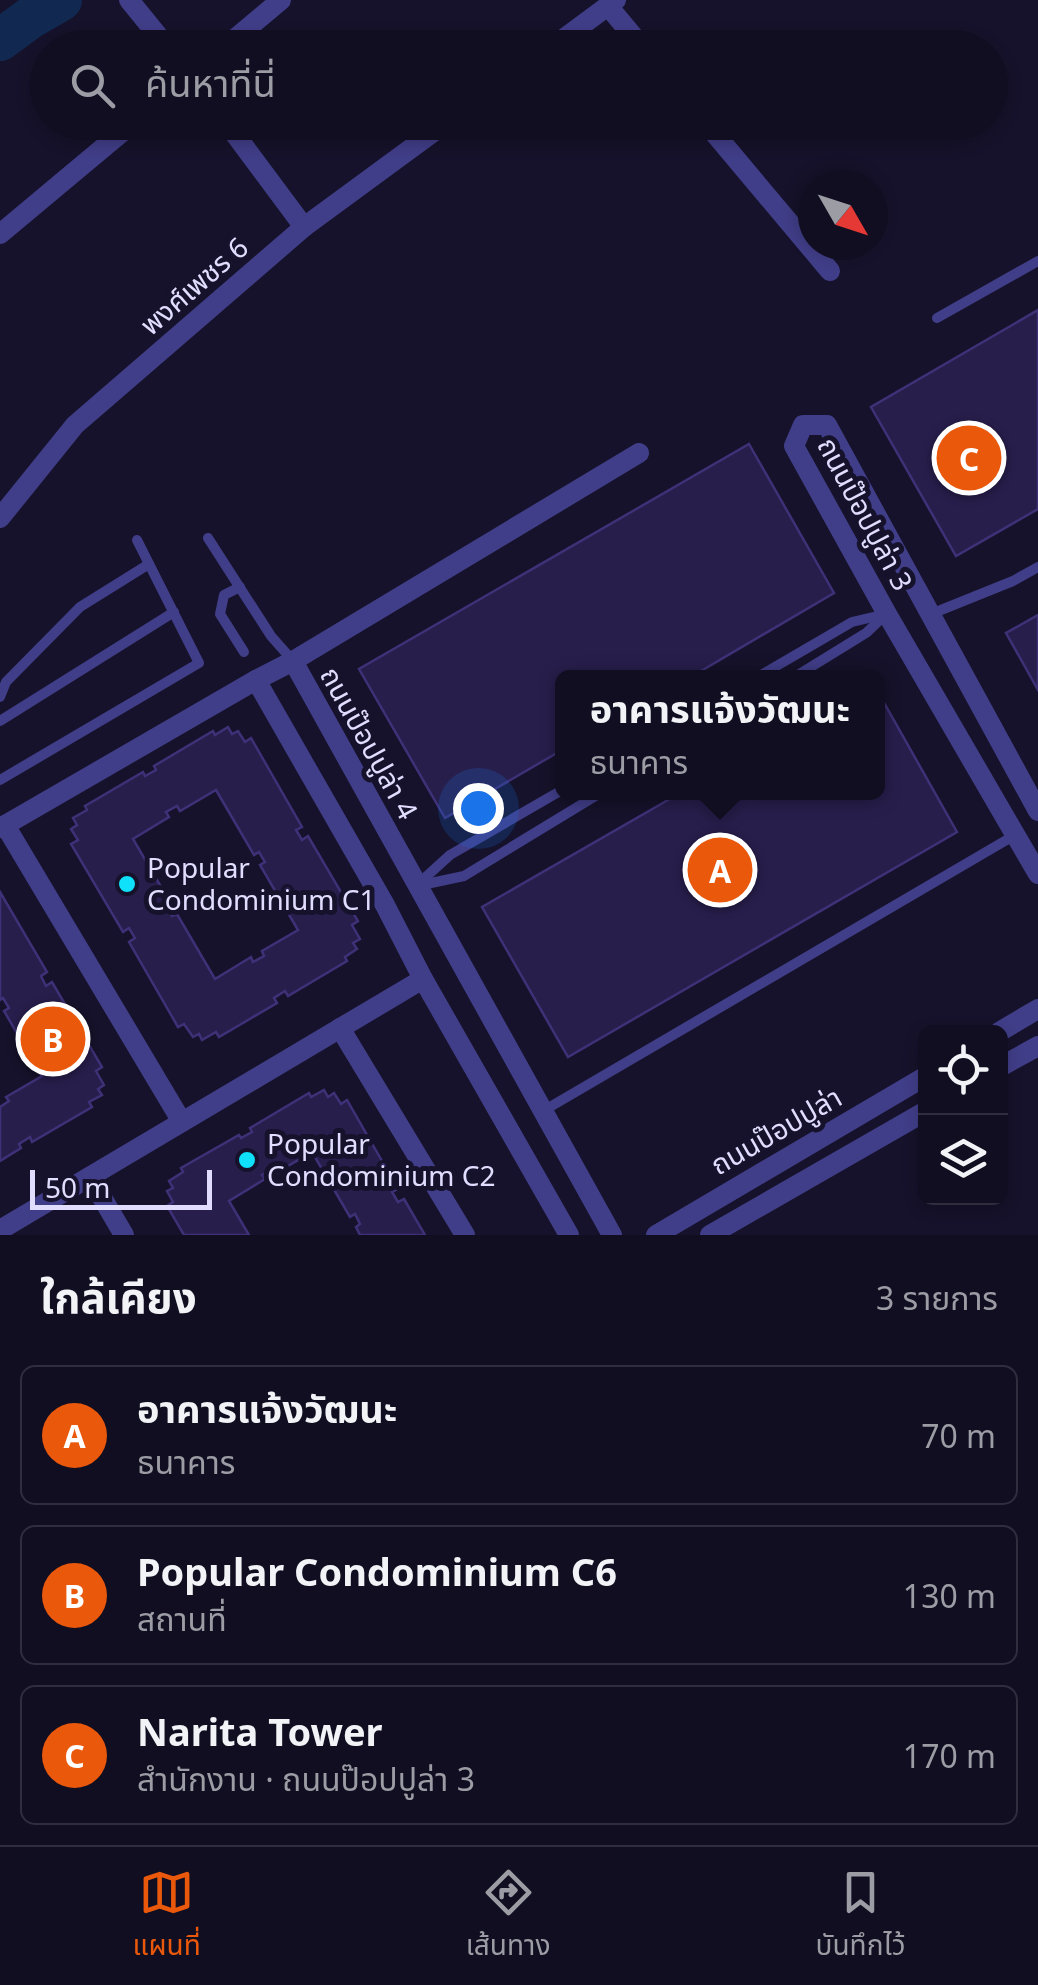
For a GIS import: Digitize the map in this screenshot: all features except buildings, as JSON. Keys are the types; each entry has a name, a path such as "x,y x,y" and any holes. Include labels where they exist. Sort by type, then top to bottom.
{"street":[{"path":"129,0 153,30"},
{"path":"245,30 281,0"},
{"path":"575,30 612,3 630,30"},
{"path":"0,234 112,140"},
{"path":"239,140 304,227"},
{"name":"พงศ์เพชร 6","path":"0,518 76,426 304,227 423,140"},
{"path":"721,140 830,271"},
{"name":"ถนนป๊อปปูล่า 3","path":"1038,811 827,424 803,424 794,446 886,614 1038,874"},
{"path":"293,660 639,453"},
{"path":"886,614 930,614"},
{"name":"ถนนป๊อปปูล่า 4","path":"2,826 293,660 612,1235"},
{"path":"256,680 568,1235"},
{"path":"1015,836 1038,820"},
{"path":"2,826 182,1122"},
{"path":"385,905 416,886"},
{"path":"0,1230 423,978"},
{"path":"1008,1027 1038,1009"},
{"path":"340,1028 465,1235"},
{"path":"1008,1063 1038,1046"},
{"name":"ถนนป๊อปปูล่า","path":"656,1235 918,1081"},
{"name":"ถนนป๊อปปูล่า","path":"710,1235 919,1115"},
{"path":"90,1176 124,1235"}],"lane":[{"path":"937,318 1038,261"},
{"path":"208,538 272,636 293,660"},
{"path":"0,780 199,663 137,540"},
{"path":"0,697 6,682 80,607 150,564"},
{"path":"930,614 1013,581 1038,566"},
{"path":"240,588 224,596 220,614 244,652"},
{"path":"0,721 174,612"},
{"path":"770,670 852,622 886,614"},
{"path":"805,670 866,633 886,614"},
{"path":"416,886 450,855 555,794"},
{"path":"416,886 464,876 589,800"},
{"path":"542,1111 1015,836"}],"waterway":[{"path":"0,40 61,0"}],"place":[{"name":"Narita Tower","path":"969,458"},
{"name":"อาคารแจ้งวัฒนะ","path":"720,870"},
{"name":"Popular Condominium C1","path":"127,884"},
{"name":"Popular Condominium C6","path":"53,1039"},
{"name":"Popular Condominium C2","path":"247,1160"}]}
